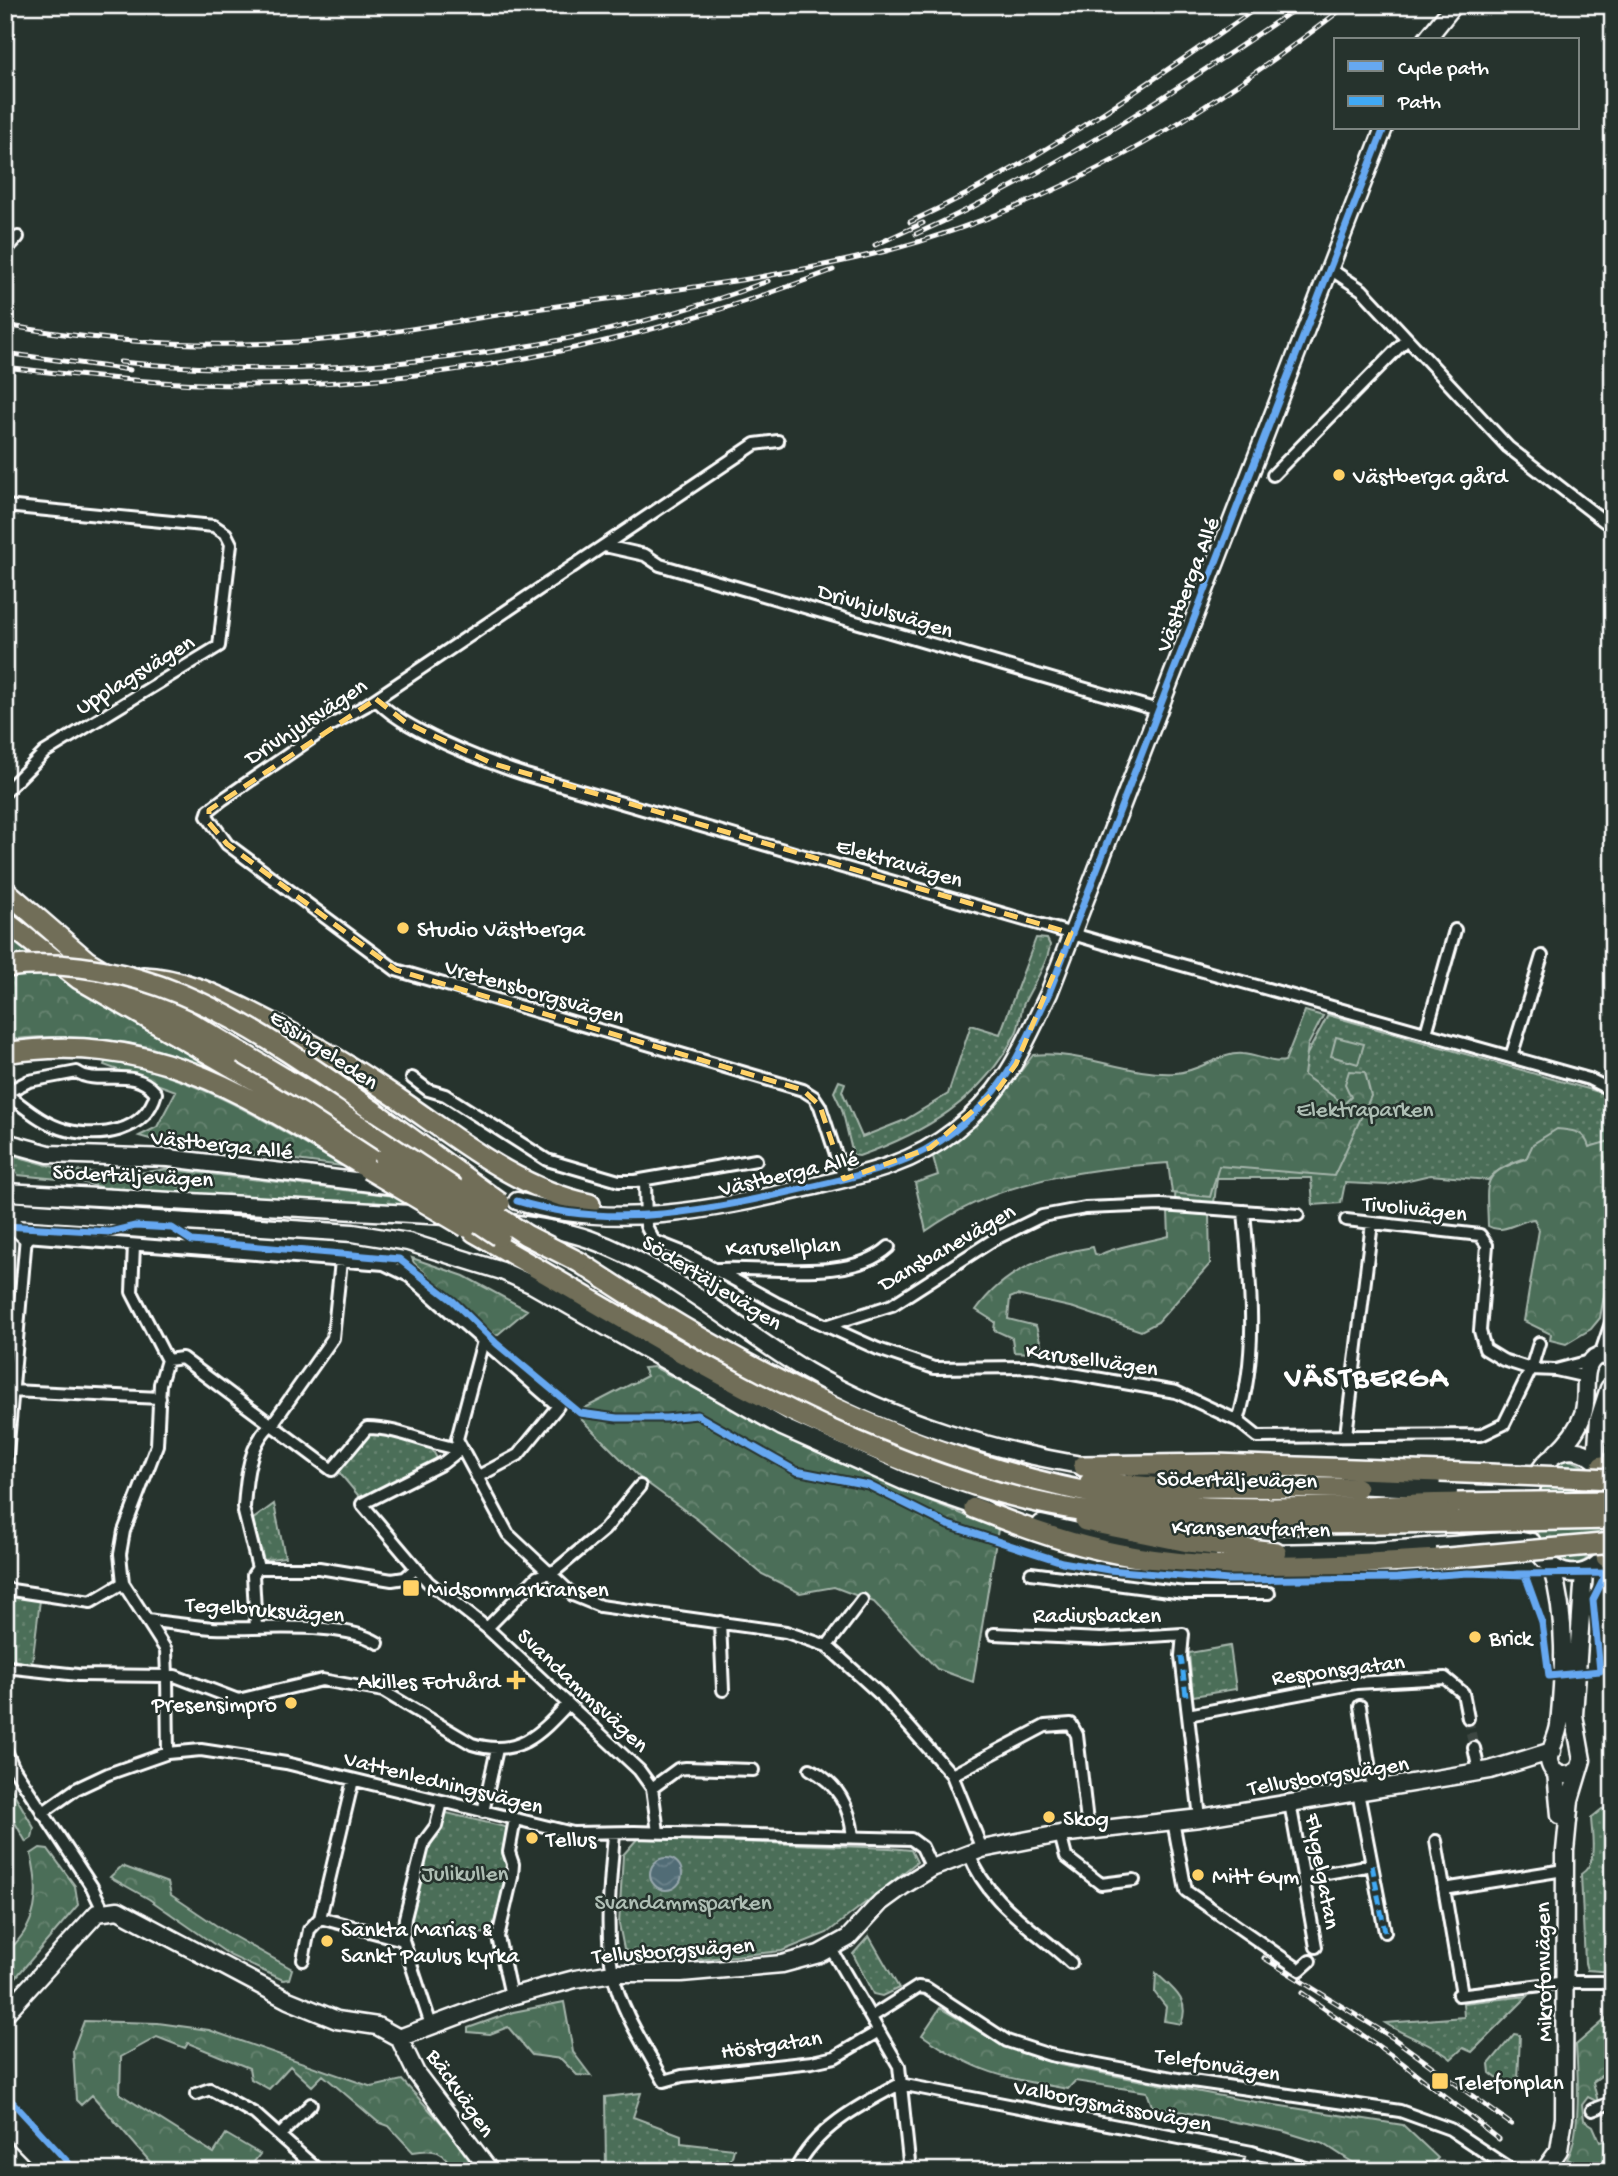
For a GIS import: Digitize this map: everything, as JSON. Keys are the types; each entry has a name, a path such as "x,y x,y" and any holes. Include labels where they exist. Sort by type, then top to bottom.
{"highway":[{"path":"5,890 87,961 314,1096 526,1235 579,1262"},
{"path":"6,922 79,979 307,1110 376,1164 474,1232 587,1296"},
{"name":"Essingeleden","path":"5,967 81,966 135,976 185,994 248,1026 372,1110 579,1262"},
{"path":"135,976 171,980 223,999 286,1030 385,1089 525,1183 555,1196 590,1204"},
{"path":"5,1053 41,1047 88,1047 158,1059 236,1091 376,1164 499,1236 587,1296"},
{"name":"Södertäljevägen","path":"579,1262 675,1325 780,1384 975,1465 1114,1497 1184,1504 1613,1519"},
{"name":"Södertäljevägen","path":"587,1296 712,1370 847,1437 921,1467 1028,1500 1112,1515 1185,1523 1458,1512 1613,1501"},
{"path":"1083,1466 1216,1464 1440,1472 1606,1468"},
{"path":"1057,1484 1357,1488"},
{"path":"1028,1500 1077,1519 1137,1534 1276,1552"},
{"path":"974,1507 1029,1529 1136,1557 1197,1563 1312,1567 1611,1549"}],"street":[{"path":"1428,38 1454,5"},
{"name":"Västberga Allé","path":"517,1201 564,1211 705,1211 907,1161 954,1131 999,1088 1017,1064 1020,1051 1049,993 1383,130"},
{"path":"5,251 18,237"},
{"path":"1330,270 1362,290 1508,447 1613,528"},
{"path":"1273,475 1407,339"},
{"name":"Drivhjulsvägen","path":"207,816 209,810 222,800 755,444 778,441"},
{"name":"Upplagsvägen","path":"5,506 214,526 226,534 231,544 219,646 45,752 5,792"},
{"name":"Drivhjulsvägen","path":"605,546 645,555 660,565 1158,710"},
{"name":"Elektravägen","path":"376,699 383,709 405,722 491,763 1071,933 1589,1079 1613,1091"},
{"name":"Vretensborgsvägen","path":"207,816 227,844 396,970 803,1090 814,1097 820,1106 843,1176"},
{"path":"1426,1033 1455,930"},
{"path":"1511,1057 1542,956"},
{"path":"77,1072 83,1076 114,1075 146,1084 156,1093 154,1101 130,1127 117,1133 65,1130 5,1093 29,1081 77,1072"},
{"name":"Västberga Allé","path":"412,1078 428,1090 446,1095 547,1160 619,1181 645,1180 756,1160"},
{"name":"Elektravägen","path":"1589,1079 1613,1081"},
{"name":"Västberga Allé","path":"5,1142 49,1154 169,1158 517,1201 590,1204 646,1211"},
{"path":"645,1180 646,1211"},
{"name":"Södertäljevägen","path":"5,1192 471,1217 558,1230 606,1245 649,1267 808,1371 856,1395 974,1440 1014,1452 1083,1466 1137,1474 1322,1480 1357,1488 1532,1482"},
{"name":"Dansbanevägen","path":"826,1325 892,1305 993,1240 1042,1216 1085,1208 1161,1205 1298,1215"},
{"name":"Södertäljevägen","path":"5,1210 353,1233 408,1242 472,1260 533,1285 782,1427 892,1477 974,1507"},
{"name":"Karusellvägen","path":"646,1211 646,1231 653,1241 878,1349 934,1368 1032,1367 1176,1392 1235,1420 1258,1437 1346,1434 1481,1435 1495,1431 1511,1412 1531,1369 1539,1343"},
{"path":"1235,1420 1251,1365 1253,1323 1244,1211"},
{"path":"5,1217 26,1236 341,1261 396,1268 425,1289 558,1406 518,1455 477,1477"},
{"name":"Tivolivägen","path":"1346,1220 1480,1235 1487,1245 1480,1331 1485,1349 1503,1360 1531,1369"},
{"path":"1346,1434 1372,1223"},
{"path":"5,1478 26,1236"},
{"path":"5,1589 91,1602 123,1583 122,1542 157,1445 160,1398 167,1360 132,1292 134,1245"},
{"name":"Karusellplan","path":"715,1269 826,1269 876,1259 889,1247"},
{"path":"256,1628 253,1576 258,1568 244,1509 251,1459 263,1431 273,1423 333,1338 341,1261"},
{"path":"1611,1549 1584,1572 1570,1574 1552,1569 1542,1560 1532,1543 1527,1522 1532,1482 1539,1467 1555,1454 1579,1426 1613,1317"},
{"path":"482,1341 457,1428 461,1449 508,1534 564,1590 591,1604 786,1632 827,1647 881,1695 952,1775 991,1894 1006,1910 1071,1963"},
{"path":"167,1360 182,1357 332,1470 368,1428 385,1428 441,1447 461,1449"},
{"path":"1556,1370 1596,1366"},
{"path":"1531,1369 1556,1370 1596,1366"},
{"path":"1596,1366 1598,1388 1611,1387 1599,1419 1606,1468 1613,1486"},
{"path":"12,1391 160,1398"},
{"name":"Svandammsvägen","path":"461,1449 443,1463 362,1504 415,1569 435,1589 487,1628 639,1770 652,1788"},
{"path":"1555,1454 1577,1451 1606,1468"},
{"path":"487,1628 537,1577 556,1570 600,1533 640,1486"},
{"name":"Kransenavfarten","path":"974,1507 1137,1545 1187,1552 1375,1551 1517,1540 1532,1543"},
{"path":"258,1568 319,1568 393,1580 405,1578 415,1569"},
{"name":"Mikrofonvägen","path":"1552,1569 1564,1617 1559,1721 1549,1760 1554,1771 1565,1851"},
{"name":"Mikrofonvägen","path":"1544,2171 1561,2142 1567,1982 1564,1870 1570,1800 1582,1760 1574,1716 1584,1572"},
{"path":"1031,1573 1184,1593 1269,1593"},
{"name":"Tegelbruksvägen","path":"123,1583 166,1650 168,1753"},
{"path":"827,1647 862,1600"},
{"name":"Tegelbruksvägen","path":"148,1620 210,1628 313,1629 369,1637 378,1643"},
{"path":"720,1622 723,1690"},
{"name":"Radiusbacken","path":"994,1634 1101,1639 1183,1633 1181,1656 1200,1818"},
{"path":"5,1667 78,1675 175,1676 238,1700 314,1681 369,1688 406,1702 472,1744 497,1749 527,1743 568,1704"},
{"name":"Responsgatan","path":"1188,1714 1356,1683 1445,1678 1463,1693 1468,1718"},
{"path":"1360,1706 1371,1865 1385,1932"},
{"path":"952,1775 1045,1726 1071,1724 1077,1735 1088,1830"},
{"path":"1553,1749 1567,1743 1579,1750"},
{"path":"5,1748 42,1813 92,1887 103,1910"},
{"path":"1474,1748 1484,1771"},
{"path":"482,1812 497,1749"},
{"name":"Tellusborgsvägen","path":"399,2038 512,1996 613,1973 681,1973 782,1964 831,1950 848,1938 881,1902 932,1868 976,1851 1060,1834 1200,1818 1484,1771 1553,1749"},
{"name":"Vattenledningsvägen","path":"42,1813 87,1784 168,1753 201,1750 229,1753 353,1780 573,1833 658,1832 911,1839 922,1847 932,1868"},
{"path":"658,1832 652,1788 678,1769 753,1770"},
{"path":"810,1769 825,1777 848,1805 853,1837"},
{"path":"1554,1771 1570,1775 1578,1770"},
{"name":"Tellusborgsvägen","path":"1484,1771 1554,1771"},
{"path":"303,1960 309,1930 320,1918 353,1780"},
{"path":"431,2025 403,1940 405,1918 424,1842 436,1826 442,1802"},
{"name":"Flygelgatan","path":"1290,1803 1316,1947"},
{"path":"512,1996 498,1937 512,1877 513,1864 509,1852 515,1819"},
{"path":"1173,1821 1185,1891 1300,1970 1310,1961"},
{"path":"613,1973 610,1909 614,1833"},
{"path":"1060,1834 1066,1857 1101,1884 1134,1880"},
{"path":"1436,1841 1460,1995 1567,1982 1613,1982"},
{"path":"1304,1877 1371,1865"},
{"path":"1444,1889 1564,1870"},
{"path":"5,2014 92,1918 103,1910 118,1910 288,2000 337,2020 377,2026 399,2038"},
{"path":"320,1918 403,1940"},
{"path":"831,1950 899,2066 910,2171"},
{"name":"Höstgatan","path":"613,1973 619,1993 664,2081 835,2057 879,2031"},
{"name":"Telefonvägen","path":"871,2017 918,1987 936,1994 959,2012 1007,2041 1050,2055 1178,2079 1400,2111 1450,2129 1513,2171"},
{"name":"Bäckvägen","path":"399,2038 416,2073 490,2171"},
{"path":"795,2171 804,2153 823,2132 901,2084"},
{"name":"Valborgsmässovägen","path":"901,2084 1252,2152 1316,2171"},
{"path":"196,2094 210,2089 255,2114 319,2171"},
{"path":"1592,2110 1613,2102"},
{"path":"280,2135 311,2104"},
{"path":"5,2105 52,2171"},
{"path":"5,2123 30,2137 68,2171"},
{"path":"1249,2171 1252,2152"}],"highlighted area":[{"path":"376,699 405,722 491,763 1071,933 1016,1064 999,1088 930,1148 844,1179 820,1106 803,1090 396,970 227,844 209,823 209,810"}],"green space":[{"path":"5,931 57,975 263,1098 196,1065 140,1045 59,1037 5,1041"},
{"path":"1036,938 1047,939 1050,945 1046,959 1024,1003 1016,1033 986,1078 968,1096 928,1125 883,1147 859,1156 853,1155 842,1109 834,1092 839,1081 845,1083 842,1091 862,1137 905,1120 948,1094 971,1025 1000,1034"},
{"path":"1305,1011 1323,1016 1308,1045 1304,1075 1344,1104 1351,1097 1345,1084 1349,1071 1365,1072 1371,1096 1334,1176 1219,1166 1210,1197 1172,1193 1168,1163 1104,1169 1042,1180 1012,1189 982,1200 926,1231 915,1183 938,1175 933,1157 987,1110 1033,1055 1069,1056 1158,1073 1185,1072 1235,1054 1285,1061"},
{"name":"Elektraparken","path":"1328,1015 1613,1096 1613,1140 1514,1162 1500,1169 1488,1180 1430,1175 1387,1185 1345,1183 1341,1203 1313,1205 1311,1178 1217,1178 1214,1204 1175,1200 1176,1180 1304,1060"},
{"path":"1336,1037 1364,1044 1358,1064 1331,1056"},
{"path":"106,1060 170,1077 229,1102 342,1166 164,1143 139,1136 157,1127 176,1091 104,1065"},
{"path":"1557,1129 1581,1134 1589,1147 1613,1140 1613,1247 1600,1318 1591,1329 1566,1344 1550,1340 1551,1334 1524,1321 1539,1230 1534,1219 1499,1229 1488,1226 1487,1189 1493,1175 1526,1159 1533,1144"},
{"path":"5,1153 65,1170 122,1175 168,1169 395,1196 412,1206 237,1199 111,1190 78,1181 18,1175 12,1165 5,1165"},
{"path":"1168,1212 1209,1215 1210,1264 1158,1322 1141,1331 1074,1308 1017,1295 1010,1298 1008,1319 1036,1326 1042,1348 1031,1353 1014,1352 1012,1338 994,1330 995,1322 976,1310 987,1296 1013,1274 1043,1259 1093,1247 1095,1254 1100,1255 1169,1236"},
{"path":"412,1258 464,1276 527,1310 496,1336 414,1263"},
{"path":"654,1367 832,1460 998,1529 973,1682 937,1669 874,1602 834,1587 800,1593 762,1574 698,1520 639,1477 578,1416 581,1410 647,1376 643,1368"},
{"path":"379,1431 432,1449 438,1460 362,1500 337,1470 368,1435"},
{"path":"1561,1460 1580,1464 1592,1476 1600,1494 1603,1514 1601,1534 1594,1551 1583,1561 1568,1563 1553,1558 1537,1531 1535,1504 1538,1491 1551,1468"},
{"path":"274,1504 285,1557 264,1560 252,1520"},
{"path":"5,1594 40,1600 32,1664 5,1658"},
{"path":"1230,1646 1236,1689 1193,1696 1189,1653"},
{"path":"5,1778 34,1828 32,1838 26,1842 5,1805"},
{"path":"1613,1808 1613,1858 1609,1876 1613,1900 1613,1972 1587,1970 1581,1874 1590,1864 1592,1857 1591,1818 1602,1809"},
{"name":"Julikullen","path":"447,1813 509,1828 509,1867 491,1934 429,1929 410,1934 410,1916 429,1848"},
{"name":"Svandammsparken","path":"638,1838 890,1848 911,1850 917,1862 827,1933 782,1951 687,1961 641,1961 624,1949 619,1924 623,1855"},
{"path":"40,1848 48,1849 75,1886 78,1905 5,1990 5,1953 16,1943 31,1920 36,1882 31,1854"},
{"path":"122,1866 168,1883 171,1895 226,1932 292,1969 289,1979 283,1980 231,1956 149,1899 110,1877"},
{"path":"869,1936 899,1988 882,1996 873,1994 853,1954"},
{"path":"1156,1973 1182,2002 1184,2008 1181,2024 1164,2021 1166,2007 1155,1993"},
{"path":"1528,1996 1472,2052 1463,2048 1451,2059 1385,2023 1464,2017 1463,2003"},
{"path":"564,2002 573,2052 591,2076 577,2075 561,2059 532,2055 508,2027 490,2034 468,2032 468,2028 513,2012"},
{"path":"940,2008 1006,2047 1060,2065 1237,2099 1403,2125 1438,2158 1427,2171 1366,2171 1324,2144 1282,2131 1152,2106 1147,2092 1075,2081 1068,2089 991,2072 959,2058 922,2035"},
{"path":"1613,2013 1613,2067 1593,2082 1598,2102 1588,2097 1582,2105 1584,2120 1593,2126 1600,2142 1613,2138 1613,2171 1593,2171 1567,2159 1572,2148 1577,2120 1576,2045"},
{"path":"84,2021 158,2023 209,2030 372,2087 402,2080 446,2128 477,2171 453,2171 438,2152 413,2152 389,2126 378,2122 323,2075 312,2086 290,2066 269,2089 251,2079 249,2068 188,2043 185,2048 157,2037 121,2057 120,2094 214,2153 226,2134 260,2154 247,2171 158,2171 92,2095 81,2105 76,2100 73,2050"},
{"path":"1514,2034 1520,2035 1518,2081 1507,2086 1490,2073 1489,2064"},
{"path":"641,2093 633,2117 681,2135 681,2143 734,2149 728,2171 600,2171 606,2167 605,2097"}],"water":[{"path":"666,1858 677,1863 682,1874 677,1885 666,1890 655,1885 650,1874 655,1863"}],"tunnel":[{"path":"1468,1718 1474,1748"}],"railway":[{"path":"910,222 1046,149 1261,5"},
{"path":"916,234 1065,157 1208,68 1301,5"},
{"path":"5,325 77,336 186,344 326,340 756,278 886,251 950,232 1012,208 1072,182 1129,152 1240,83 1347,5"},
{"path":"875,245 923,223"},
{"path":"5,367 126,380 218,385 323,383 397,377 472,367 619,338 692,318 833,270"},
{"path":"120,362 282,368 448,358 613,329 692,307 768,281"},
{"path":"5,353 130,370"},
{"path":"1264,1958 1393,2038 1511,2124"},
{"path":"1302,1993 1401,2062 1499,2139"},
{"path":"1565,2163 1575,2171"}],"marked path":[{"path":"1181,1656 1186,1696"},
{"path":"1372,1865 1385,1932"}],"cycle path":[{"path":"517,1201 553,1210 626,1216 698,1210 770,1196 884,1168 920,1153 972,1116 1000,1085 1049,993 1383,130"},
{"path":"5,1226 110,1232 135,1226 172,1228 192,1241 399,1259 453,1301 497,1344 580,1413 617,1418 697,1415 796,1471 868,1485 948,1525 1062,1562 1109,1570 1228,1580 1397,1578 1468,1573 1525,1575 1542,1622 1549,1676 1600,1671 1593,1600 1605,1576 1613,1574"},
{"path":"1517,1574 1613,1573"},
{"path":"5,2094 76,2171"}],"place":[{"name":"Västberga gård","path":"1339,475"},
{"name":"Studio Västberga","path":"403,928"},
{"name":"Midsommarkransen","path":"411,1588"},
{"name":"Brick","path":"1475,1637"},
{"name":"Akilles Fotvård","path":"516,1680"},
{"name":"Presensimpro","path":"291,1703"},
{"name":"Skog","path":"1049,1817"},
{"name":"Tellus","path":"532,1838"},
{"name":"Mitt Gym","path":"1198,1875"},
{"name":"Sankta Marias & Sankt Paulus kyrka","path":"327,1941"},
{"name":"Telefonplan","path":"1440,2081"}],"district":[{"name":"VÄSTBERGA","path":"1367,1376"}]}
